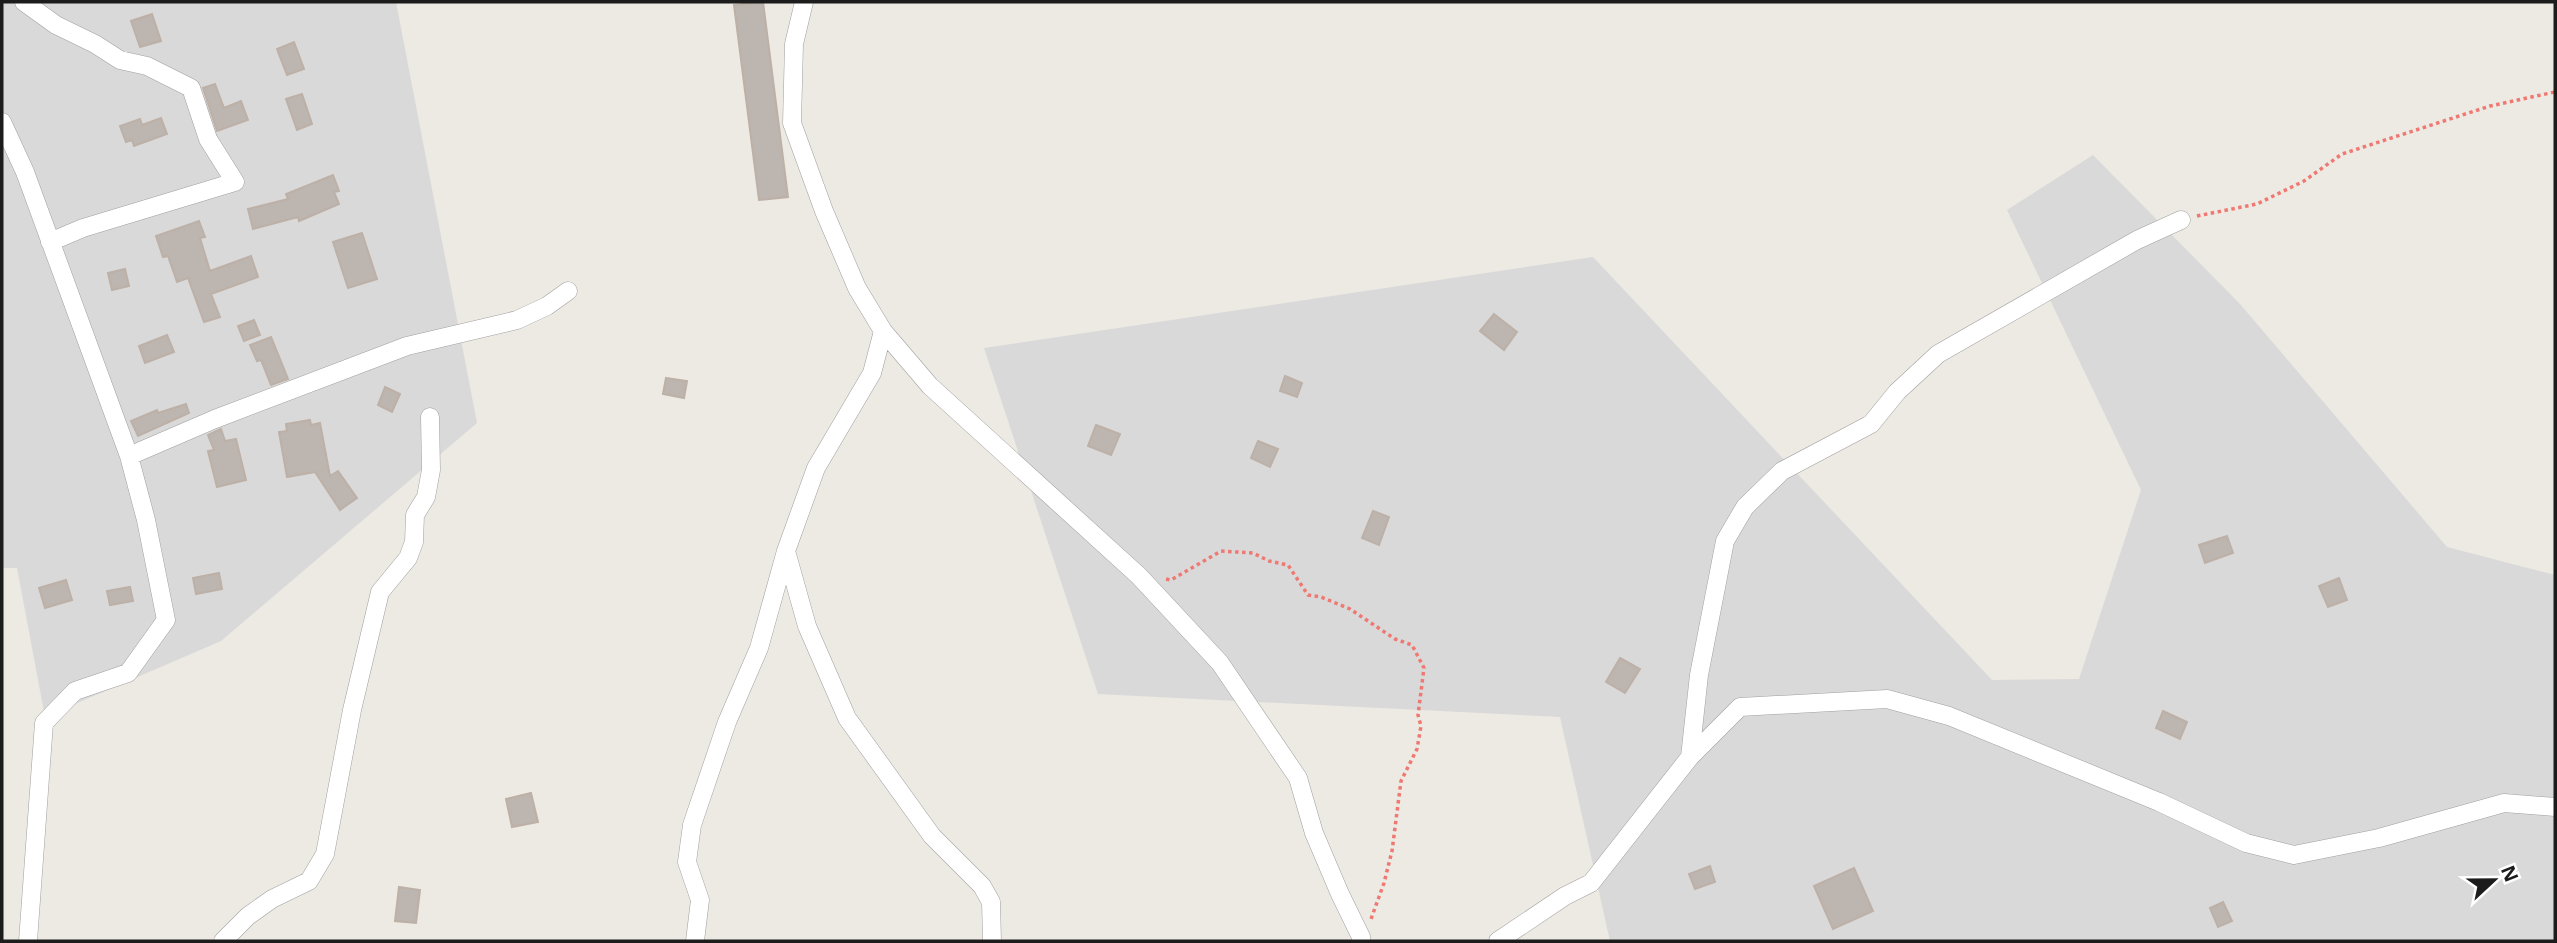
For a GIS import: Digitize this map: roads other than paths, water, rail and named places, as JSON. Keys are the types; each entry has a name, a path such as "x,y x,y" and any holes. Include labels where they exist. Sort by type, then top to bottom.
{"street":[{"path":"24,2 56,25 120,60 147,66 191,89 208,139 235,182 83,228 50,242"},
{"path":"804,2 794,44 792,123 856,288 883,331 930,386 1139,576 1220,663 1298,778 1314,833 1361,939"},
{"path":"2,122 25,172 129,456 146,520 166,620 128,673 75,691 44,723 28,941"},
{"path":"1690,757 1699,675 1725,541 1745,507 1782,471 1871,424 1897,392 1938,354 2137,240 2181,220"},
{"path":"129,456 215,419 407,346 517,320 547,306 568,291"},
{"path":"695,941 700,900 687,862 692,825 727,722 759,648 786,551 816,468 872,373 883,331"},
{"path":"223,941 248,916 309,881 326,855 352,710 380,592 408,558 414,542 415,515 426,497 431,470 430,417"},
{"path":"786,551 807,626 847,718 932,836 982,886 991,901 992,941"},
{"path":"1498,941 1565,896 1591,883 1690,757 1740,707 1887,699 1949,716 2159,802 2246,843 2294,855 2379,838 2504,803 2555,807"}]}
